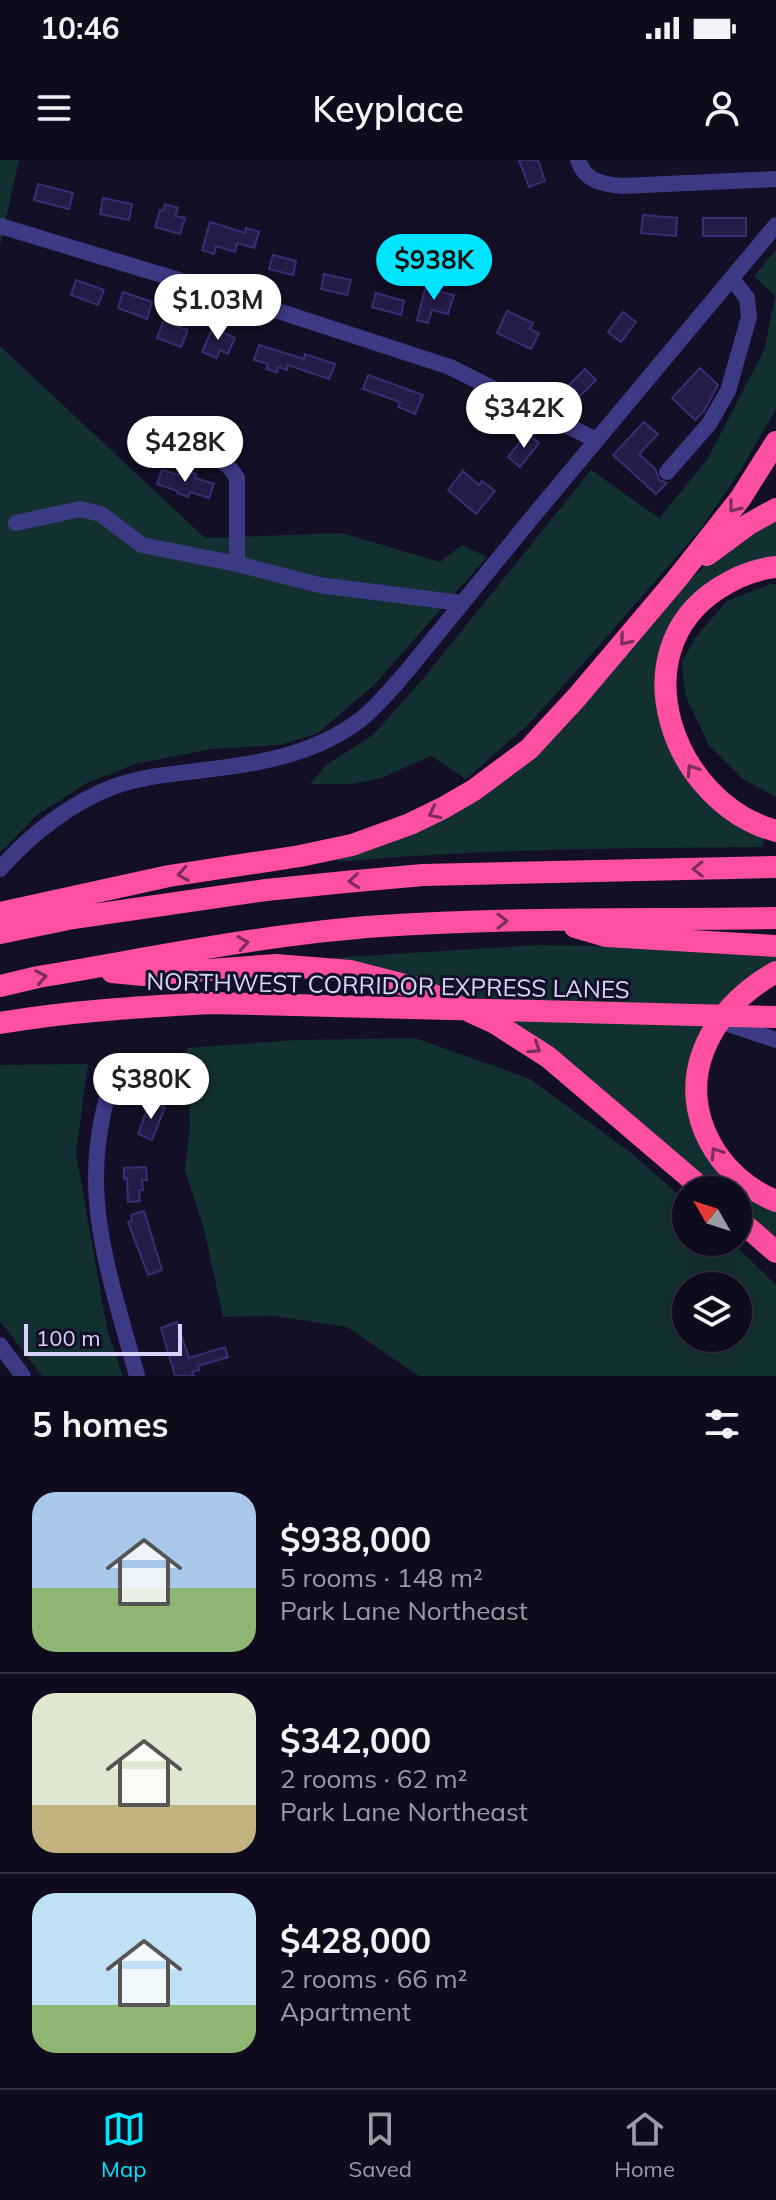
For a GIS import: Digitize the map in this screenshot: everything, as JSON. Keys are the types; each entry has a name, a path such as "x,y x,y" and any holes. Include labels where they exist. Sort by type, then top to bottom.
{"highway":[{"path":"6,911 169,876 332,850 381,836 443,808 501,772 529,749 577,697 740,499 776,442"},
{"path":"676,580 719,544 776,509"},
{"path":"776,567 746,574 728,583 707,596 692,611 671,649 666,671 666,694 676,739 698,780 738,815 776,831"},
{"path":"0,933 73,918 266,890 423,875 776,867"},
{"path":"0,986 83,969 291,935 379,926 776,918"},
{"path":"551,921 606,936 776,946"},
{"path":"83,969 143,975 276,965 350,971 420,989 495,1023 548,1057 688,1176"},
{"path":"776,972 756,984 719,1021 702,1052 696,1094 700,1119 724,1165 752,1189 776,1201"},
{"name":"NORTHWEST CORRIDOR EXPRESS LANES","path":"0,1023 133,1007 211,1003 776,1017"},
{"path":"752,1231 776,1252"}],"street":[{"path":"578,160 589,179 609,185 776,179"},
{"path":"0,869 57,816 114,787 160,776 273,760 326,741 360,720 386,696 776,225"},
{"path":"0,226 450,367 596,440"},
{"path":"667,472 709,424 728,391 749,317 747,298 732,279"},
{"path":"192,458 207,457 223,461 237,478 237,564"},
{"path":"16,523 80,509 101,514 142,545 237,564 319,585 461,603"},
{"path":"719,1021 776,1040"},
{"path":"117,1068 103,1105 98,1132 95,1194 108,1268 137,1376"},
{"path":"0,1345 23,1376"}],"green space":[{"path":"0,160 19,160 0,245"},
{"path":"776,250 776,409 740,471 699,531 529,724 466,779 431,756 381,778 352,784 310,784 325,766 373,735 422,680 591,470 659,518 707,460 765,348 775,296 754,276"},
{"path":"0,346 205,538 342,533 440,562 462,545 487,557 375,684 318,733 280,745 212,749 135,764 87,783 37,815 0,853"},
{"path":"776,517 776,558 688,603 662,727 672,755 685,775 764,837 763,847 497,852 337,862 337,858 436,822 482,796 525,765 707,563"},
{"path":"776,584 776,797 743,779 709,745 685,695 682,662 695,638 727,601"},
{"path":"536,945 776,957 776,965 720,1005 463,998 329,958"},
{"path":"509,1020 708,1025 689,1112 739,1176 694,1176"},
{"path":"415,1038 530,1079 630,1152 672,1189 672,1256 746,1256 776,1285 776,1376 419,1376 347,1327 275,1316 223,1317 204,1229 185,1170 190,1127 187,1048 296,1040"},
{"path":"88,1064 76,1153 107,1329 123,1376 42,1376 0,1321 0,1065"},
{"path":"752,1192 762,1205 776,1212 776,1245 752,1225"}],"building":[{"path":"519,160 538,160 545,181 529,187"},
{"path":"38,184 73,193 69,209 34,200"},
{"path":"103,198 132,204 129,220 100,214"},
{"path":"165,204 178,208 175,216 185,218 180,234 155,227"},
{"path":"643,215 677,218 676,236 641,233"},
{"path":"703,218 746,218 746,236 703,236"},
{"path":"210,222 245,233 246,228 259,232 254,248 237,243 235,252 216,246 214,254 202,250"},
{"path":"273,255 296,261 293,275 269,269"},
{"path":"324,274 351,280 347,295 321,289"},
{"path":"76,280 104,290 98,305 71,295"},
{"path":"427,282 439,285 437,291 454,295 448,314 432,310 428,323 417,320"},
{"path":"123,292 152,302 147,319 118,308"},
{"path":"376,293 404,301 401,315 372,307"},
{"path":"507,311 533,323 530,329 539,333 531,349 497,333"},
{"path":"623,312 636,322 621,342 608,332"},
{"path":"166,314 176,318 174,325 188,330 181,347 157,338"},
{"path":"214,324 235,338 228,354 220,350 217,358 202,352"},
{"path":"259,345 304,359 305,354 335,364 329,379 288,365 287,370 278,367 277,372 266,369 268,364 254,360"},
{"path":"700,368 718,385 704,411 695,420 672,398"},
{"path":"585,369 596,380 577,399 566,388"},
{"path":"368,375 423,395 415,414 398,407 400,402 363,389"},
{"path":"644,422 658,434 639,454 656,470 659,480 667,483 656,494 613,455"},
{"path":"527,433 539,443 520,467 508,457"},
{"path":"181,469 196,474 195,478 214,484 209,498 190,492 188,497 157,484 162,470 179,475"},
{"path":"463,471 479,485 482,481 495,491 476,514 448,490"},
{"path":"150,1102 165,1107 152,1140 138,1134"},
{"path":"146,1167 147,1180 142,1180 140,1201 128,1202 124,1168"},
{"path":"144,1211 162,1270 148,1275 128,1222 132,1221 131,1215"},
{"path":"177,1322 189,1358 225,1347 228,1357 198,1366 199,1370 192,1372 194,1376 175,1376 161,1328"}]}
